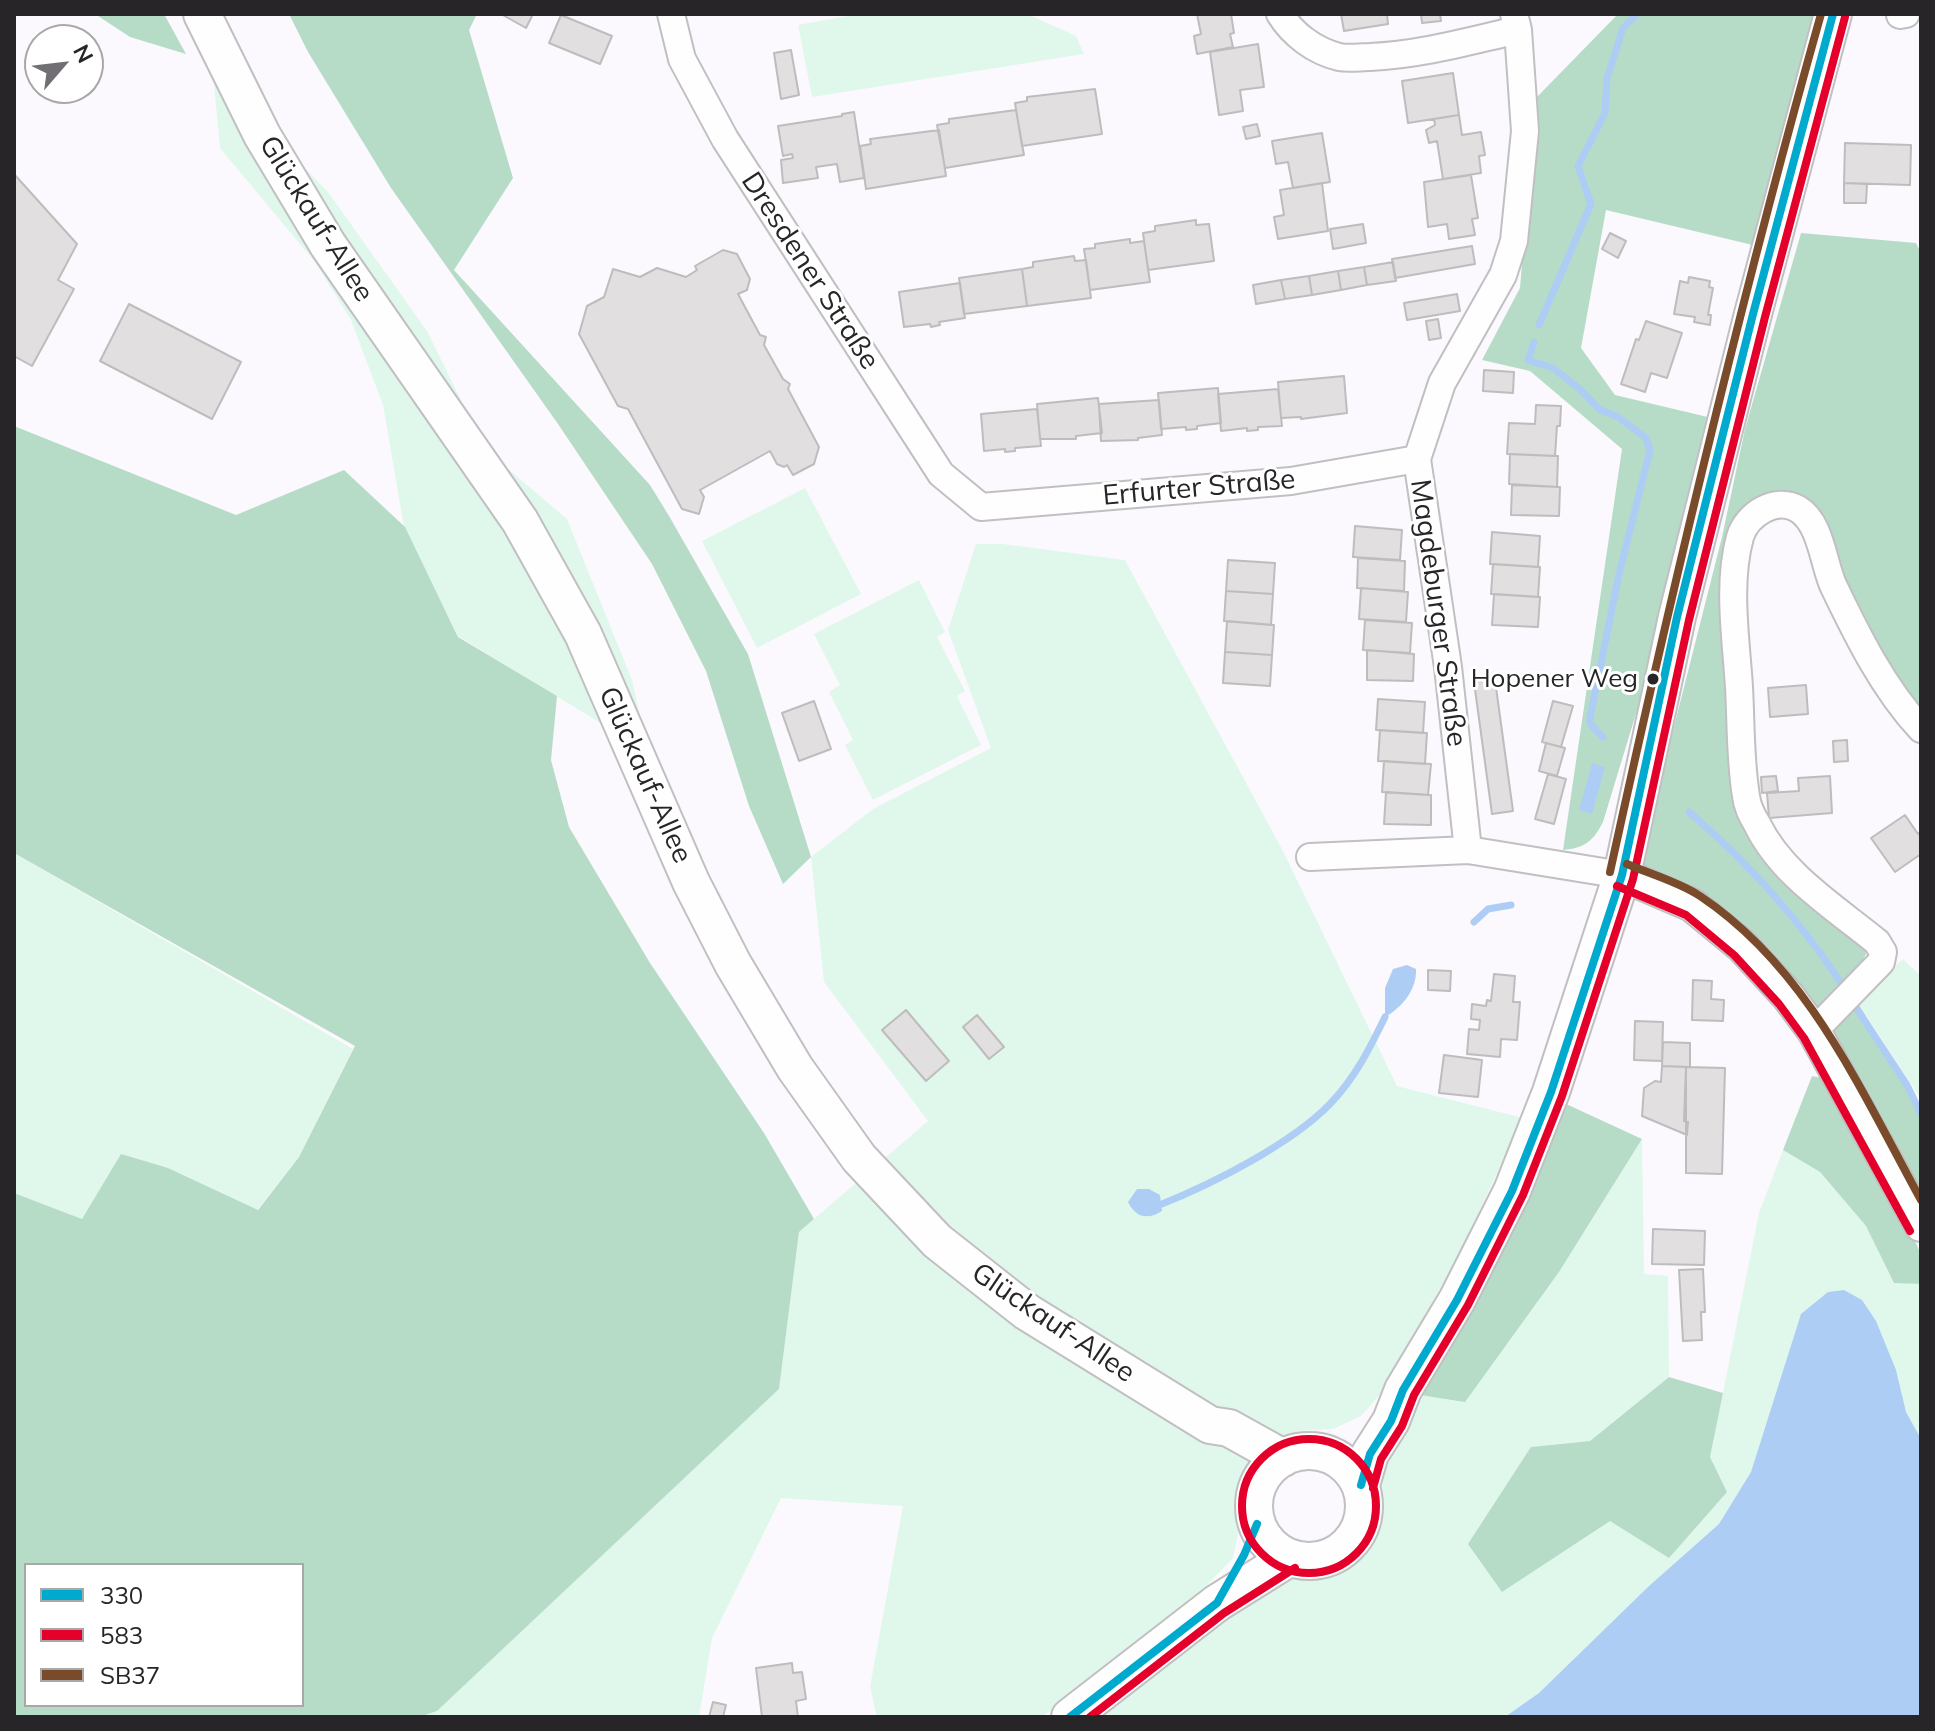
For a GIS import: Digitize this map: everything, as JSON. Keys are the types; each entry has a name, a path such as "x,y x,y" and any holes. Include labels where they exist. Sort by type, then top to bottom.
{"main road":[{"name":"Glückauf-Allee","path":"202,14 262,135 328,245 520,521 583,634 691,882 733,964 795,1068 850,1145 937,1241 1027,1312 1210,1425 1229,1428 1283,1458"},
{"path":"1257,1524 1272,1547 1289,1558 1314,1562 1339,1553 1349,1545 1365,1511 1361,1485 1370,1454 1391,1421 1403,1390 1457,1300 1512,1191 1555,1081 1622,875 1677,617 1833,14"},
{"path":"1217,1603 1250,1548 1257,1524 1255,1498 1258,1485 1268,1469 1294,1453 1320,1452 1349,1439 1378,1409 1403,1390"},
{"name":"Glückauf-Allee","path":"1210,1425 1220,1442 1258,1485"},
{"path":"1320,1452 1347,1465 1361,1485"},
{"path":"1070,1717 1217,1603 1289,1558"}],"street":[{"name":"Dresdener Straße","path":"671,14 682,59 750,181 941,474 981,507"},
{"path":"1280,14 1305,42 1342,58 1388,56 1435,49 1516,22"},
{"name":"Magdeburger Straße","path":"1468,850 1448,667 1417,459 1442,383 1503,275 1514,241 1525,131 1516,22"},
{"name":"Erfurter Straße","path":"981,507 1291,481 1417,459"},
{"path":"1814,1031 1881,962 1883,952 1877,942 1781,862 1762,834 1746,800 1734,596 1740,536 1754,515 1775,505 1799,509 1815,531 1832,582 1876,667 1921,729"},
{"path":"1310,857 1468,850 1622,875 1692,905 1742,946 1788,996 1814,1031 1921,1225"}],"green space":[{"path":"95,14 164,14 186,54 130,37"},
{"path":"289,14 477,14 469,30 513,178 454,270 650,485 748,654 811,857 783,884 749,806 706,671 652,564 558,424 391,188 308,52"},
{"path":"859,14 1027,14 1076,36 1084,54 812,97 798,25"},
{"path":"1618,14 1820,14 1757,246 1606,210 1581,348 1615,395 1712,418 1645,684 1603,822 1587,843 1563,850 1622,449 1530,371 1482,360 1520,288 1535,99"},
{"path":"213,74 328,192 427,331 461,400 473,439 567,519 632,680 648,752 458,636 404,527 383,405 351,320 315,262 220,148"},
{"path":"1801,233 1916,243 1921,253 1921,723 1799,506 1743,522 1741,802 1865,948 1866,954 1855,974 1818,1010 1639,865 1722,537 1745,429"},
{"path":"14,426 236,515 344,470 405,527 458,637 557,696 551,760 569,827 650,963 764,1133 814,1219 799,1232 779,1389 437,1711 419,1717 14,1717 14,1193 82,1219 121,1154 168,1168 258,1210 299,1157 355,1046 14,853"},
{"path":"805,488 861,594 757,648 702,541"},
{"path":"976,544 1003,544 1125,560 1283,851 1397,1086 1523,1118 1456,1260 1383,1391 1361,1416 1333,1429 1298,1431 1242,1491 1241,1520 1233,1558 1183,1610 1123,1662 1041,1717 877,1717 870,1687 903,1506 781,1498 712,1638 699,1717 419,1717 437,1711 779,1389 799,1232 928,1121 824,982 811,857 873,809 991,748 948,630"},
{"path":"919,580 945,632 937,637 965,691 957,696 981,745 873,800 845,745 853,740 829,692 840,685 814,634"},
{"path":"14,853 353,1049 299,1157 257,1210 168,1168 82,1219 14,1193"},
{"path":"1903,959 1921,976 1921,1099 1856,1000"},
{"path":"1856,1000 1891,1057 1921,1121 1921,1208 1832,1047 1835,1026"},
{"path":"1812,1076 1822,1078 1905,1217 1921,1255 1921,1284 1894,1283 1866,1226 1820,1172 1783,1150"},
{"path":"1564,1103 1642,1139 1559,1272 1465,1402 1420,1395"},
{"path":"1642,1139 1644,1274 1668,1276 1669,1377 1590,1441 1531,1447 1610,1521 1727,1492 1710,1457 1759,1213 1783,1150 1820,1172 1866,1226 1894,1282 1921,1284 1921,1488 1652,1717 1092,1717 1290,1572 1333,1570 1359,1557 1368,1548 1376,1535 1379,1520 1377,1477 1420,1395 1465,1401 1559,1272"},
{"path":"1669,1377 1723,1393 1710,1457 1727,1492 1669,1558 1610,1521 1502,1592 1468,1544 1531,1447 1590,1441"}],"water":[{"path":"1592,763 1605,767 1592,814 1579,810"},
{"path":"1407,965 1416,969 1411,990 1403,1003 1385,1017 1385,988 1393,969"},
{"path":"1137,1189 1149,1189 1160,1195 1162,1211 1143,1216 1135,1211 1128,1202"},
{"path":"1844,1290 1862,1300 1876,1321 1896,1370 1906,1412 1921,1439 1921,1717 1505,1717 1539,1693 1648,1587 1719,1524 1751,1472 1801,1314 1828,1292"}],"building":[{"path":"501,14 533,14 526,28"},
{"path":"1197,14 1231,14 1233,47 1197,54 1194,36 1201,34"},
{"path":"1341,14 1387,14 1388,24 1344,31"},
{"path":"1421,14 1440,14 1441,21 1422,23"},
{"path":"561,15 612,36 600,64 549,43"},
{"path":"1258,44 1264,87 1240,90 1243,111 1219,115 1210,52"},
{"path":"791,50 799,95 781,99 774,53"},
{"path":"1453,73 1459,115 1408,123 1402,81"},
{"path":"1095,89 1102,134 1022,146 1015,103 1027,101 1027,97"},
{"path":"1016,110 1024,155 945,168 937,125 949,123 949,119"},
{"path":"854,112 864,178 840,182 837,164 816,167 818,178 783,183 781,160 793,158 792,154 783,156 778,126"},
{"path":"1459,115 1462,135 1481,132 1485,155 1479,156 1481,173 1443,179 1437,141 1429,143 1426,130 1435,125 1434,119"},
{"path":"1257,124 1260,136 1246,139 1243,127"},
{"path":"939,130 946,176 866,189 860,146 871,144 870,139"},
{"path":"1322,133 1330,182 1293,188 1288,162 1276,164 1272,141"},
{"path":"1845,143 1911,145 1910,185 1844,183"},
{"path":"14,174 77,244 58,280 74,289 32,366 14,356"},
{"path":"1471,175 1478,218 1472,219 1475,235 1449,239 1447,224 1428,227 1424,182"},
{"path":"1322,183 1328,231 1278,239 1274,217 1284,215 1280,190"},
{"path":"1844,183 1867,184 1866,203 1844,203"},
{"path":"1196,220 1196,225 1209,224 1214,261 1148,270 1143,233 1155,231 1155,226"},
{"path":"1363,224 1366,243 1333,249 1330,229"},
{"path":"1610,233 1626,241 1618,258 1602,249"},
{"path":"1130,239 1130,243 1144,241 1150,282 1090,290 1084,249 1095,248 1095,244"},
{"path":"1472,246 1475,264 1395,278 1392,259"},
{"path":"723,250 737,254 750,279 747,290 738,294 760,335 766,337 764,345 783,379 790,384 788,389 819,447 814,464 793,475 787,465 777,464 770,451 700,490 704,497 699,514 682,509 628,409 618,406 579,334 587,306 604,297 613,269 640,277 657,268 686,277 697,270 695,266"},
{"path":"1074,256 1075,261 1086,260 1091,298 1027,306 1022,269 1033,267 1033,262"},
{"path":"1393,262 1396,281 1367,285 1364,267"},
{"path":"1364,267 1367,285 1341,290 1338,271"},
{"path":"1022,269 1027,306 964,314 959,278"},
{"path":"1338,271 1341,290 1312,295 1309,276"},
{"path":"1309,276 1312,295 1285,299 1281,280"},
{"path":"1689,277 1710,281 1709,287 1713,288 1708,315 1711,315 1710,325 1694,322 1695,317 1674,314 1680,281 1688,283"},
{"path":"1281,280 1285,299 1256,304 1253,285"},
{"path":"960,283 965,318 939,322 940,325 931,327 930,324 904,327 899,292"},
{"path":"1457,294 1460,311 1407,320 1404,303"},
{"path":"129,304 241,362 212,419 100,361"},
{"path":"1438,319 1441,338 1429,340 1426,321"},
{"path":"1646,321 1682,333 1667,378 1651,373 1645,392 1621,384 1636,339 1639,340"},
{"path":"1484,370 1514,372 1513,393 1483,391"},
{"path":"1344,376 1347,413 1301,419 1281,418 1278,382"},
{"path":"1218,388 1221,423 1197,426 1197,429 1161,429 1158,393"},
{"path":"1278,389 1282,426 1221,431 1218,394"},
{"path":"1098,398 1102,433 1076,436 1076,439 1040,439 1037,404"},
{"path":"1159,400 1162,435 1138,440 1101,441 1099,404"},
{"path":"1536,405 1561,406 1555,456 1507,454 1509,423 1535,424"},
{"path":"1037,409 1041,446 1005,452 1005,449 984,451 981,414"},
{"path":"1510,454 1558,456 1557,487 1509,484"},
{"path":"1512,485 1560,487 1559,516 1511,515"},
{"path":"1355,526 1402,530 1400,560 1353,557"},
{"path":"1492,532 1540,536 1538,567 1490,564"},
{"path":"1358,558 1405,561 1404,591 1357,588"},
{"path":"1228,560 1275,563 1273,594 1226,591"},
{"path":"1493,564 1540,567 1538,597 1491,594"},
{"path":"1361,588 1408,592 1406,622 1359,619"},
{"path":"1226,591 1273,594 1271,625 1224,621"},
{"path":"1494,594 1540,597 1538,627 1492,625"},
{"path":"1365,620 1412,623 1410,653 1363,650"},
{"path":"1227,621 1274,625 1272,655 1225,652"},
{"path":"1367,650 1414,654 1413,681 1367,680"},
{"path":"1225,652 1272,655 1270,686 1223,683"},
{"path":"1495,680 1513,811 1492,814 1474,682"},
{"path":"1806,685 1808,714 1770,717 1768,688"},
{"path":"1378,699 1425,702 1423,733 1376,730"},
{"path":"814,701 831,749 799,761 782,713"},
{"path":"1553,701 1573,706 1561,747 1542,742"},
{"path":"1380,730 1427,733 1425,764 1378,761"},
{"path":"1847,740 1848,761 1834,762 1833,741"},
{"path":"1546,743 1565,748 1557,776 1539,771"},
{"path":"1384,761 1431,764 1428,795 1382,792"},
{"path":"1548,774 1566,779 1554,824 1535,819"},
{"path":"1776,776 1778,791 1762,793 1761,777"},
{"path":"1830,776 1832,813 1769,818 1767,793 1799,791 1798,778"},
{"path":"1386,792 1431,795 1431,825 1384,824"},
{"path":"1905,815 1918,834 1921,831 1921,854 1895,872 1871,838"},
{"path":"1428,970 1451,971 1450,991 1428,990"},
{"path":"1494,974 1515,976 1513,1002 1520,1002 1517,1040 1501,1039 1500,1057 1467,1054 1469,1029 1479,1030 1480,1020 1471,1019 1472,1004 1486,1006 1487,1000 1491,1001"},
{"path":"1693,980 1712,981 1711,999 1724,1000 1723,1021 1692,1020"},
{"path":"906,1010 949,1061 926,1081 882,1030"},
{"path":"977,1015 1004,1047 989,1059 963,1027"},
{"path":"1635,1021 1663,1022 1662,1061 1634,1060"},
{"path":"1663,1042 1690,1043 1690,1067 1662,1066"},
{"path":"1444,1055 1482,1060 1478,1097 1439,1093"},
{"path":"1662,1066 1686,1067 1684,1121 1688,1122 1687,1135 1642,1116 1644,1088 1655,1081 1661,1082"},
{"path":"1686,1067 1725,1068 1722,1174 1686,1173"},
{"path":"1653,1229 1705,1231 1704,1265 1652,1264"},
{"path":"1703,1269 1705,1312 1701,1312 1702,1340 1683,1341 1679,1270"},
{"path":"792,1663 793,1673 802,1672 806,1699 796,1701 798,1717 762,1717 756,1668"},
{"path":"713,1702 726,1705 723,1717 709,1717"}],"waterway":[{"path":"1539,325 1591,204 1578,166 1605,113 1607,78 1623,28 1637,14"},
{"path":"1534,342 1528,360 1553,368 1599,409 1618,417 1646,438 1650,450 1619,574 1590,718 1590,724 1603,737"},
{"path":"1689,812 1733,852 1773,895 1845,989"},
{"path":"1474,922 1488,909 1511,905"},
{"path":"1851,1000 1907,1085 1921,1114"},
{"path":"1162,1204 1251,1161 1314,1119 1339,1094 1354,1073 1385,1017"}],"transit line":[{"name":"SB37","path":"1610,872 1709,442 1821,14"},
{"name":"330","path":"1361,1485 1370,1454 1391,1421 1403,1390 1457,1300 1512,1191 1551,1092 1622,875 1677,617 1833,14"},
{"name":"583","path":"1373,1488 1381,1459 1402,1426 1414,1395 1468,1305 1523,1195 1562,1096 1633,879 1689,620 1845,17"},
{"name":"SB37","path":"1627,864 1700,896 1738,925 1772,959 1802,995 1828,1034 1921,1200"},
{"name":"583","path":"1617,886 1686,915 1734,955 1779,1004 1804,1038 1910,1231"},
{"name":"583","path":"1309,1439 1335,1444 1357,1458 1371,1480 1376,1506 1371,1532 1357,1554 1335,1568 1309,1573 1283,1568 1261,1554 1247,1532 1242,1506 1247,1480 1261,1458 1283,1444 1309,1439"},
{"name":"330","path":"1070,1717 1217,1603 1244,1555 1257,1524"},
{"name":"583","path":"1090,1717 1224,1613 1295,1568"}],"place":[{"name":"Hopener Weg","path":"1653,679"}]}
